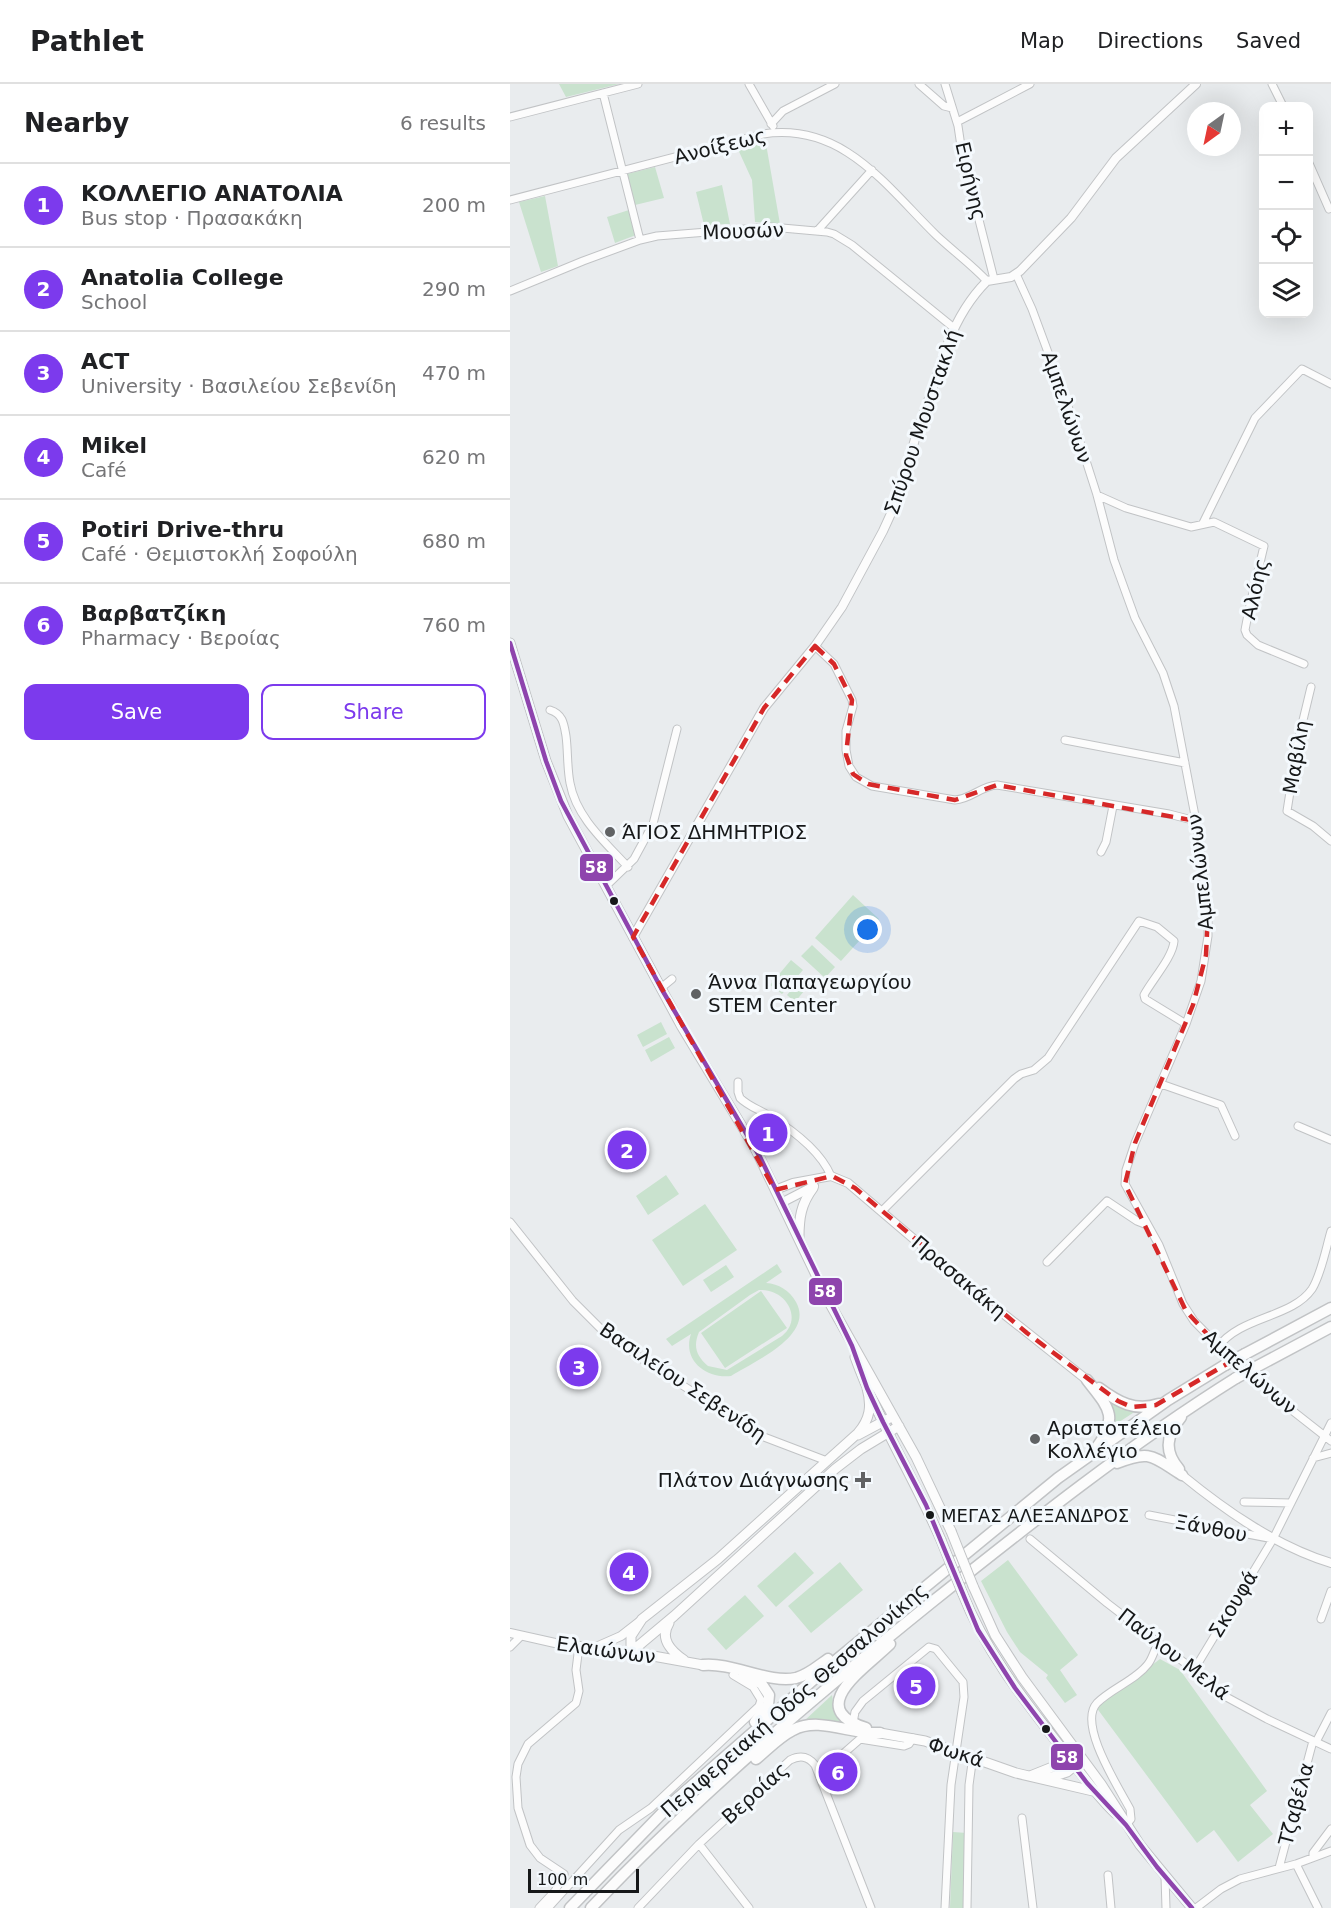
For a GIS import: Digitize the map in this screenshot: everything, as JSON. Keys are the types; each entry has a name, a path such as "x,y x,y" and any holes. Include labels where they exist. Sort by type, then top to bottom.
{"highway":[{"name":"Περιφερειακή Οδός Θεσσαλονίκης","path":"570,1908 638,1837 770,1716 1039,1493 1168,1400 1245,1354 1331,1308"},
{"name":"Περιφερειακή Οδός Θεσσαλονίκης","path":"591,1908 647,1849 826,1689 1021,1530 1194,1405 1236,1378 1331,1327"},
{"path":"1087,1380 1118,1401 1132,1407 1156,1405 1168,1400"},
{"path":"1087,1380 1105,1402 1110,1416 1105,1436 1088,1456"},
{"path":"1182,1475 1170,1457 1168,1440 1177,1422 1194,1405"},
{"path":"1101,1470 1134,1456 1144,1455 1160,1460 1182,1475"},
{"path":"703,1665 716,1664 774,1677 795,1678 814,1669 877,1621 912,1598"},
{"path":"880,1732 853,1723 844,1717 838,1702 843,1690 851,1680 889,1645 909,1620"},
{"path":"687,1790 700,1773 755,1722 768,1706 770,1695 764,1686 756,1681 703,1665"},
{"path":"707,1794 745,1768 784,1735 801,1726 814,1725 862,1732 880,1732"}],"main road":[{"path":"510,643 551,776 568,816 661,988 739,1119 852,1346 916,1457 951,1531 985,1617 1007,1655 1101,1784 1126,1825 1165,1877 1194,1908"},
{"path":"799,1240 802,1206 813,1188"},
{"path":"852,1346 867,1388 926,1505 978,1630 1015,1688 1095,1792 1126,1825"},
{"path":"846,1445 860,1430 869,1415 870,1404 867,1388"},
{"path":"631,1652 631,1636 642,1619 718,1559 846,1445 893,1416"},
{"path":"631,1652 674,1616 834,1469 899,1426"},
{"path":"674,1616 666,1627 665,1640 685,1661"},
{"name":"Ελαιώνων","path":"631,1652 703,1665"},
{"name":"Φωκά","path":"880,1732 913,1738 956,1750 1043,1780 1095,1792"},
{"path":"1046,1769 1057,1757 1059,1745"},
{"path":"1043,1780 1060,1776 1081,1757"},
{"path":"1030,1776 1046,1769 1073,1763"}],"street":[{"path":"510,117 638,84"},
{"path":"749,84 776,132"},
{"path":"771,124 783,111 835,84"},
{"path":"919,84 944,106 952,108"},
{"name":"Ειρήνης","path":"945,84 957,122 991,280"},
{"path":"957,122 1030,84"},
{"path":"991,280 1016,274 1071,219 1116,158 1196,84"},
{"path":"1272,84 1281,102"},
{"path":"603,93 640,240"},
{"name":"Ανοίξεως","path":"510,200 776,132 802,135 828,141 848,151 872,170 936,235 991,280"},
{"path":"817,231 872,170"},
{"path":"1313,172 1329,209"},
{"name":"Μουσών","path":"510,291 640,240 657,236 755,228 817,231 834,234 852,245 954,328"},
{"name":"Αμπελώνων","path":"1016,274 1032,309 1073,420 1097,495 1114,560 1135,618 1163,673 1174,706 1196,821 1208,912 1208,936 1201,981 1186,1024 1141,1128 1126,1170 1125,1184 1159,1245 1186,1311 1218,1347 1266,1390 1331,1441"},
{"name":"Σπύρου Μουστακλή","path":"633,937 764,708 815,646 846,600 896,505 917,432 954,328 967,306 991,280"},
{"path":"1203,523 1255,418 1302,369 1331,384"},
{"name":"Αλόης","path":"1097,495 1126,508 1191,527 1214,522 1265,547 1256,576 1245,630 1258,645 1304,664"},
{"path":"815,646 834,664 852,700 853,706 846,731 846,755 854,774 864,783 901,792 955,800 967,798 987,787 997,785 1169,814 1196,821"},
{"name":"Μαβίλη","path":"1311,687 1298,741 1287,811 1312,826 1331,842"},
{"path":"550,710 555,711 562,718 574,800 599,836 628,867"},
{"path":"606,886 628,867 653,824 677,729"},
{"path":"1065,740 1185,763"},
{"path":"1101,852 1106,842 1113,806"},
{"path":"882,1211 1014,1079 1034,1070 1048,1058 1139,921 1157,927 1174,941 1173,950 1151,982 1144,995 1145,999 1186,1024"},
{"path":"661,988 672,979"},
{"name":"Πρασακάκη","path":"738,1082 740,1098 793,1132 822,1160 827,1177 843,1180 855,1188 976,1292 1087,1380"},
{"path":"1161,1084 1221,1105 1235,1136"},
{"path":"1298,1126 1331,1140"},
{"path":"775,1190 793,1183 827,1177"},
{"path":"781,1203 813,1188 827,1177"},
{"path":"1047,1262 1107,1201 1147,1225"},
{"name":"Βασιλείου Σεβενίδη","path":"510,1222 573,1301 603,1331 652,1366 764,1437 827,1461"},
{"path":"1218,1347 1232,1332 1288,1308 1303,1299 1312,1289 1331,1231"},
{"name":"Σκουφά","path":"1194,1670 1273,1539 1331,1423"},
{"path":"1313,1458 1331,1453"},
{"path":"1182,1475 1273,1539 1331,1563"},
{"path":"1244,1502 1291,1503"},
{"name":"Ξάνθου","path":"1149,1515 1273,1539"},
{"name":"Παύλου Μελά","path":"1030,1539 1194,1670 1205,1682 1231,1700 1331,1749"},
{"path":"1321,1619 1331,1591"},
{"path":"593,1648 613,1640 642,1619"},
{"name":"Ελαιώνων","path":"510,1633 579,1646 631,1652"},
{"path":"510,1647 521,1636"},
{"path":"1126,1825 1131,1819 1130,1809 1096,1742 1091,1715 1098,1702 1148,1664 1159,1643"},
{"path":"539,1908 555,1891 564,1874 540,1858 530,1845 518,1808 516,1793 518,1764 528,1744 576,1703 579,1691 576,1670 579,1646"},
{"path":"853,1723 855,1712 863,1701 929,1647 933,1647 964,1685 950,1803 945,1908"},
{"path":"548,1908 619,1830 651,1808 759,1706 761,1700 756,1690 733,1675"},
{"name":"Τζαβέλα","path":"1279,1868 1315,1741 1331,1713"},
{"name":"Βεροίας","path":"638,1908 699,1844 790,1760 796,1757 807,1758 815,1765 819,1774 860,1739 904,1746 909,1744 913,1738"},
{"path":"967,1908 969,1785 973,1756"},
{"path":"819,1774 871,1908"},
{"path":"1022,1818 1033,1908"},
{"path":"1313,1857 1315,1850 1331,1829"},
{"path":"699,1844 748,1908"},
{"path":"1194,1908 1235,1881 1296,1864 1331,1851"},
{"path":"1296,1864 1318,1908"},
{"path":"1108,1875 1111,1908"},
{"path":"1165,1877 1166,1908"}],"highlighted area":[{"path":"815,646 834,664 852,700 846,755 853,774 868,784 955,800 997,785 1196,821 1208,912 1206,955 1193,1005 1135,1143 1125,1184 1186,1311 1232,1361 1156,1405 1132,1407 1118,1401 1027,1333 855,1188 832,1176 775,1190 633,937 764,708"}],"green space":[{"path":"559,84 619,84 566,97"},
{"path":"765,138 780,224 755,222 752,180 736,145"},
{"path":"655,167 664,198 635,205 627,174"},
{"path":"722,185 730,224 704,225 696,192"},
{"path":"545,196 558,266 541,272 519,202"},
{"path":"629,210 636,235 615,243 607,217"},
{"path":"853,895 879,919 841,961 815,938"},
{"path":"812,945 835,967 825,978 801,956"},
{"path":"791,960 803,970 782,994 770,985"},
{"path":"801,978 809,985 795,1002 787,995"},
{"path":"661,1022 667,1034 643,1047 637,1035"},
{"path":"669,1037 675,1048 651,1062 645,1050"},
{"path":"666,1175 679,1194 648,1215 636,1196"},
{"path":"705,1204 737,1250 683,1286 652,1240"},
{"path":"777,1264 782,1272 766,1283 779,1286 787,1291 796,1302 800,1314 797,1326 790,1337 731,1376 713,1374 698,1366 690,1352 691,1334 672,1346 666,1339","holes":["759,1290 768,1291 784,1299 788,1306 791,1313 788,1329 782,1336 727,1370 708,1366 697,1350 696,1342 699,1332 750,1295"]},
{"path":"726,1265 734,1277 711,1292 703,1280"},
{"path":"761,1291 787,1328 725,1368 701,1333"},
{"path":"1110,1403 1136,1411 1113,1426"},
{"path":"795,1552 814,1573 776,1607 757,1586"},
{"path":"1008,1560 1078,1655 1060,1670 1077,1695 1065,1703 1046,1678 1048,1675 1020,1652 981,1581"},
{"path":"840,1562 863,1590 811,1633 788,1606"},
{"path":"745,1595 764,1616 726,1650 707,1629"},
{"path":"1160,1659 1180,1670 1267,1791 1250,1805 1273,1834 1238,1862 1214,1830 1197,1843 1096,1707"},
{"path":"832,1695 835,1713 849,1727 804,1721"},
{"path":"953,1832 967,1833 966,1908 950,1908"}],"transit line":[{"name":"58","path":"510,643 546,761 561,801 661,988 760,1157 852,1346 867,1388 883,1422 926,1505 978,1630 1015,1688 1087,1783 1126,1825 1157,1867 1192,1908"}],"place":[{"name":"ΆΓΙΟΣ ΔΗΜΗΤΡΙΟΣ","path":"610,832"},
{"name":"Άννα Παπαγεωργίου STEM Center","path":"696,994"},
{"name":"ΚΟΛΛΕΓΙΟ ΑΝΑΤΟΛΙΑ","path":"768,1133"},
{"name":"Anatolia College","path":"627,1150"},
{"name":"ACT","path":"579,1367"},
{"name":"Αριστοτέλειο Κολλέγιο","path":"1035,1439"},
{"name":"Πλάτον Διάγνωσης","path":"863,1480"},
{"name":"ΜΕΓΑΣ ΑΛΕΞΑΝΔΡΟΣ","path":"930,1515"},
{"name":"Mikel","path":"629,1572"},
{"name":"Potiri Drive-thru","path":"916,1686"},
{"name":"Βαρβατζίκη","path":"838,1772"}]}
